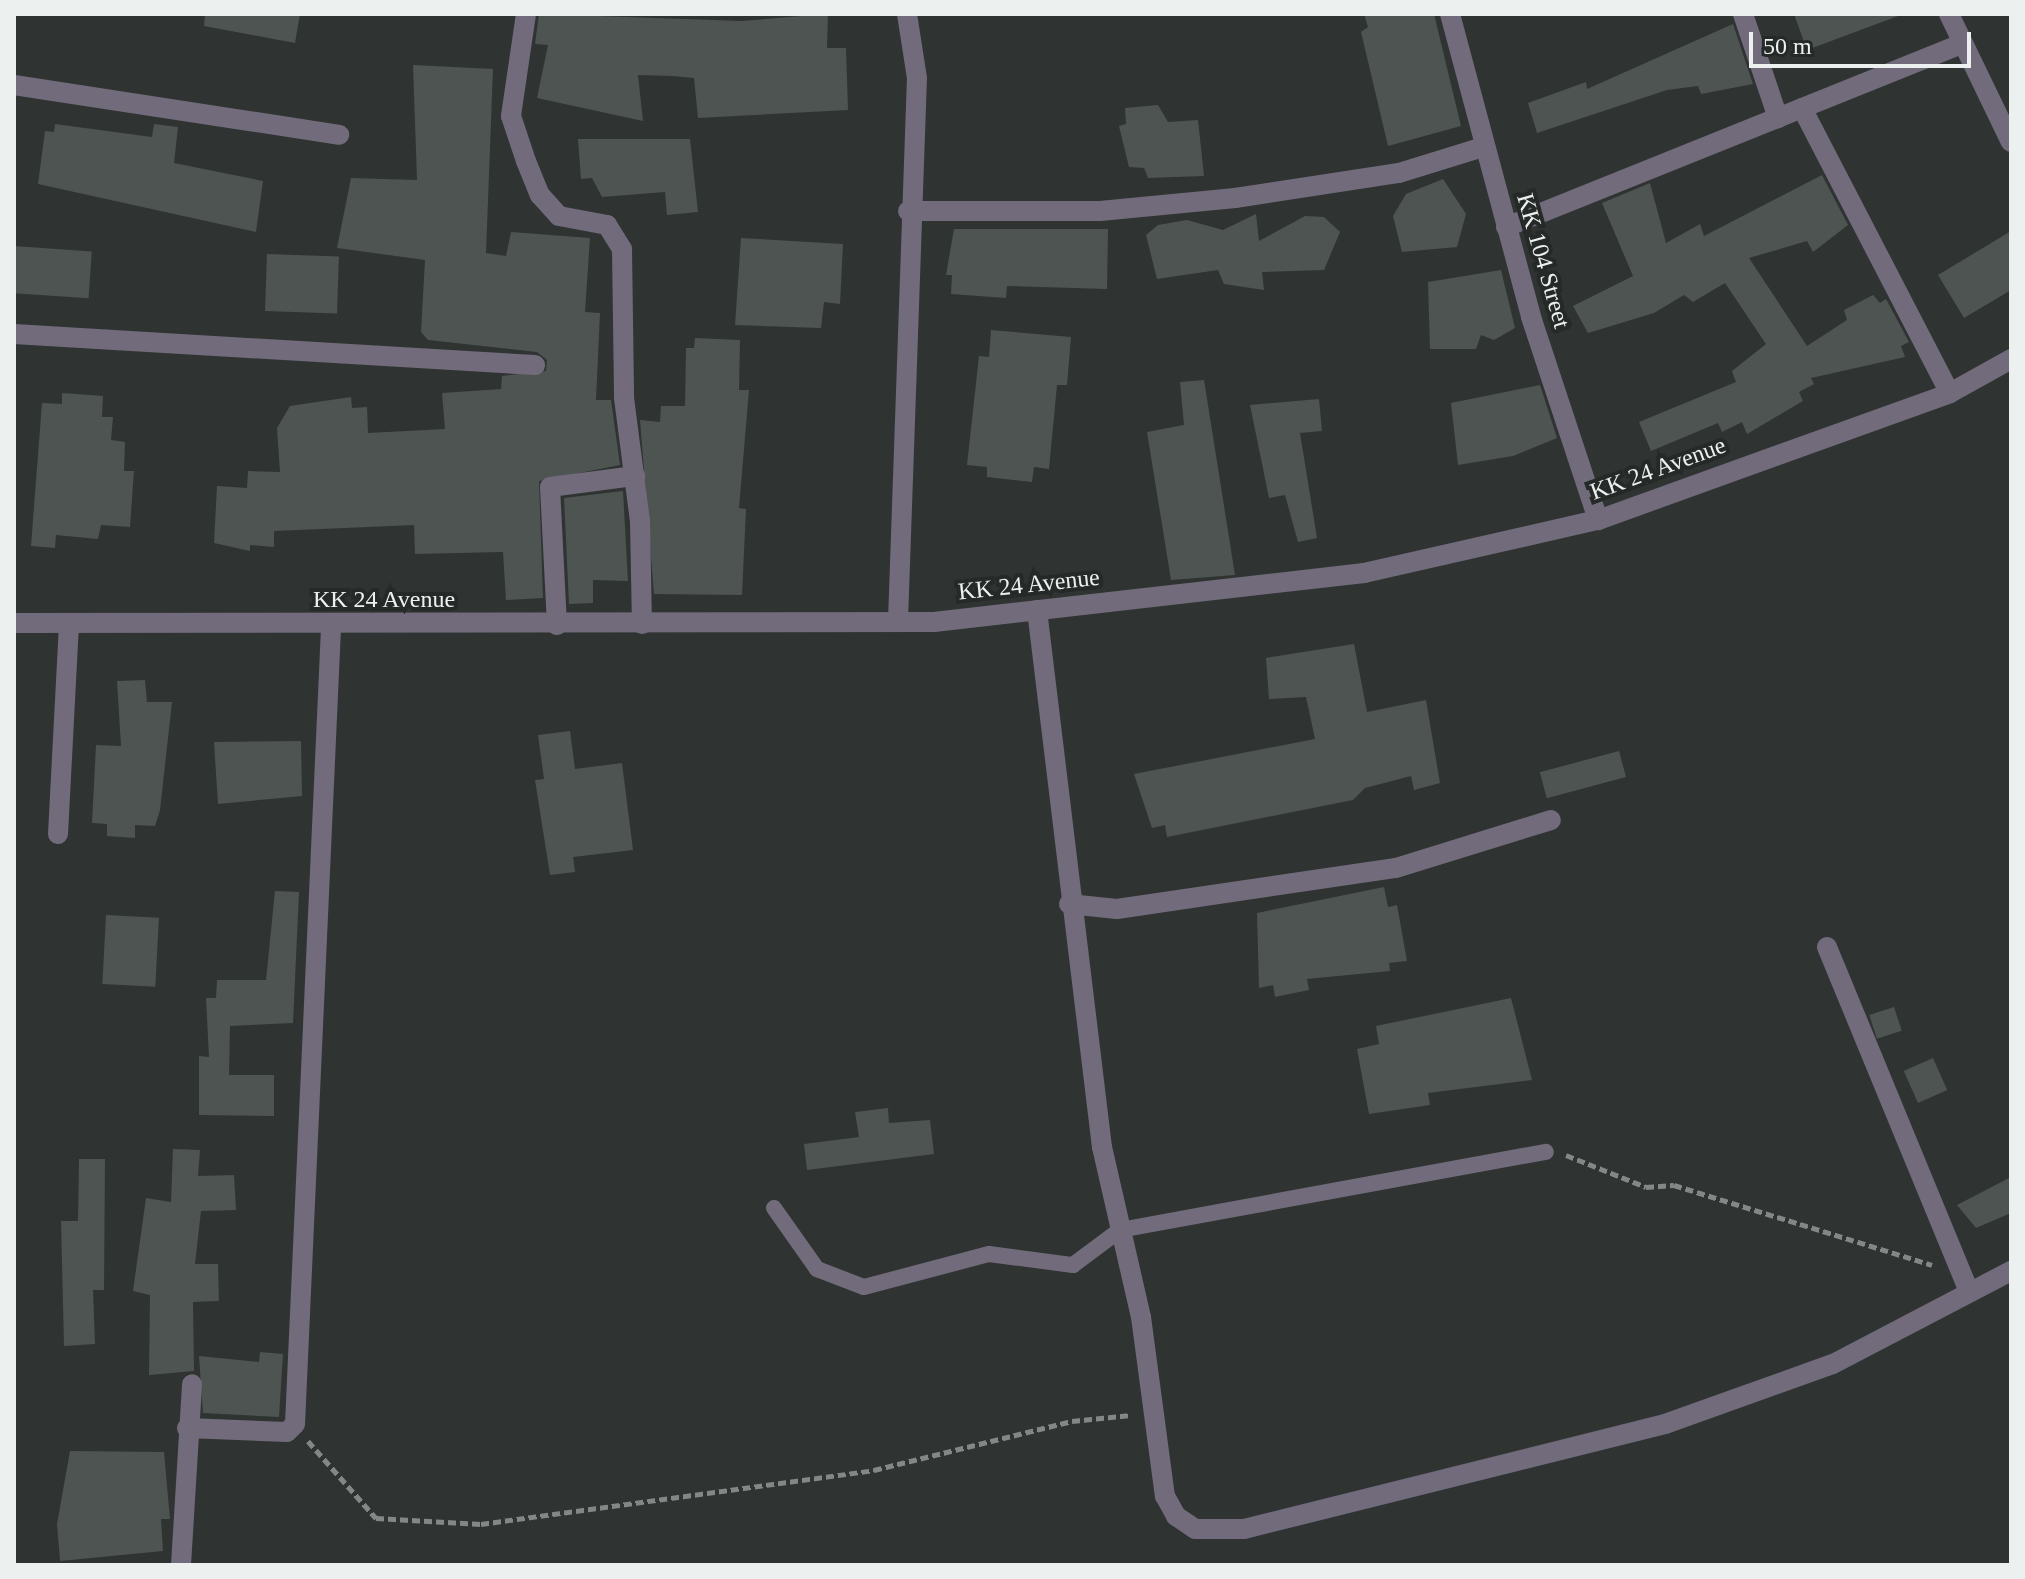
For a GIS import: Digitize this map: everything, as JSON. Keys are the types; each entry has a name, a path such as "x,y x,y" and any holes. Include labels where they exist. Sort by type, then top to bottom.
{"street":[{"path":"526,14 511,116 530,173 559,216 607,225 622,249 624,398 635,476 642,624"},
{"path":"898,621 908,211 917,78 907,14"},
{"name":"KK 104 Street","path":"1450,14 1506,227 1598,520"},
{"path":"1743,14 1778,118"},
{"path":"1949,14 2011,142"},
{"path":"1506,227 1962,44"},
{"path":"14,85 339,135"},
{"path":"1802,108 1950,393"},
{"path":"908,211 1100,211 1235,198 1399,173 1483,147"},
{"path":"14,334 535,365"},
{"name":"KK 24 Avenue","path":"14,623 331,627 898,621 1037,610 1364,573 1598,520 1950,393 2011,359"},
{"path":"557,625 550,487 635,476"},
{"path":"1037,610 1069,904 1102,1147 1141,1317 1151,1419 1165,1496 1176,1516 1204,1531 1244,1529 1752,1398 1833,1364 2011,1271"},
{"path":"58,834 69,623"},
{"path":"187,1428 287,1432 295,1424 331,627"},
{"path":"1069,904 1117,909 1396,868 1551,820"},
{"path":"1827,947 1969,1291"},
{"path":"181,1565 192,1384"}],"lane":[{"path":"774,1208 817,1269 864,1287 989,1254 1073,1265 1120,1230 1546,1152"}],"path":[{"path":"1546,1152 1597,1163 1646,1187 1674,1185 1782,1224 1926,1261 1969,1291"},
{"path":"295,1424 348,1494 376,1518 428,1525 569,1515 759,1481 816,1479 954,1454 1072,1421 1151,1419"}],"building":[{"path":"205,14 300,14 295,43 204,26"},
{"path":"539,14 742,21 828,14 827,48 846,48 848,110 698,118 694,78 672,76 638,75 643,121 537,98 548,45 535,44"},
{"path":"1364,14 1434,14 1461,126 1388,146 1361,32 1368,27"},
{"path":"1794,14 1897,14 1898,16 1807,50"},
{"path":"1733,24 1753,84 1701,94 1698,86 1667,90 1537,133 1528,103 1586,82 1587,89"},
{"path":"413,65 493,69 486,253 506,256 511,232 590,238 585,312 600,313 596,400 611,400 620,465 539,481 543,598 506,600 503,552 415,554 414,525 274,531 274,547 250,545 250,551 214,543 217,486 247,488 248,471 280,472 277,428 290,406 351,397 352,408 367,407 368,433 445,429 442,393 501,389 502,376 546,371 547,360 537,352 428,340 421,332 425,260 337,248 351,178 417,180"},
{"path":"1158,105 1168,122 1198,120 1204,176 1148,178 1144,168 1129,167 1119,126 1126,124 1125,108"},
{"path":"55,124 152,137 154,124 178,127 174,163 263,181 256,232 38,184 45,131 54,132"},
{"path":"578,139 690,139 698,212 667,215 665,192 602,197 592,178 581,179"},
{"path":"1822,175 1848,225 1813,252 1807,241 1749,258 1807,346 1847,320 1844,310 1873,295 1880,303 1886,299 1909,342 1901,346 1905,357 1811,378 1814,384 1799,392 1803,401 1747,434 1742,422 1722,432 1718,423 1651,451 1639,422 1736,382 1732,371 1766,344 1725,283 1693,302 1684,295 1654,313 1588,333 1573,306 1633,276 1602,203 1650,183 1666,243 1700,224 1704,236"},
{"path":"1443,179 1466,214 1457,247 1402,252 1393,216 1406,194"},
{"path":"1256,214 1259,241 1305,216 1324,217 1340,232 1324,270 1262,272 1264,290 1224,284 1218,270 1157,279 1146,235 1158,225 1187,220 1223,230"},
{"path":"954,229 1108,229 1107,289 1007,286 1006,298 951,294 952,275 946,275"},
{"path":"2011,231 2011,290 1964,318 1938,275"},
{"path":"741,238 843,244 840,304 824,302 821,328 735,325"},
{"path":"14,246 92,251 89,298 14,293"},
{"path":"267,254 339,257 337,313 265,311"},
{"path":"1501,270 1515,328 1494,340 1481,335 1476,349 1430,349 1428,282"},
{"path":"991,330 1071,337 1067,385 1057,385 1049,469 1034,467 1032,482 987,477 987,467 967,465 979,356 989,357"},
{"path":"695,338 740,340 739,390 749,390 739,508 746,509 742,595 654,594 640,420 660,422 661,406 685,406 686,348 694,348"},
{"path":"1204,380 1235,575 1171,580 1147,432 1184,425 1180,382"},
{"path":"1540,385 1557,438 1513,456 1458,465 1451,403"},
{"path":"62,393 103,396 102,417 113,417 111,440 125,442 124,471 134,471 130,527 101,525 98,539 56,535 55,548 31,546 42,403 62,404"},
{"path":"1319,399 1322,431 1300,433 1317,538 1298,542 1285,495 1269,498 1250,405"},
{"path":"623,491 628,581 593,580 593,603 569,604 564,498"},
{"path":"1354,644 1367,712 1426,700 1440,783 1414,790 1411,776 1365,788 1353,800 1167,837 1165,825 1152,828 1134,774 1315,739 1306,697 1269,699 1266,658"},
{"path":"145,680 147,702 172,702 160,810 155,826 135,825 135,838 107,836 107,824 92,823 96,745 121,746 117,681"},
{"path":"570,731 575,769 622,763 633,850 573,857 575,872 550,875 535,780 544,779 538,735"},
{"path":"301,741 302,796 218,804 214,742"},
{"path":"1619,751 1626,777 1547,798 1540,772"},
{"path":"1384,887 1388,907 1397,905 1407,961 1389,963 1390,971 1307,979 1309,990 1275,997 1273,985 1259,988 1257,913"},
{"path":"275,891 299,892 293,1023 230,1026 229,1075 274,1075 274,1116 199,1115 199,1056 209,1057 206,998 216,998 217,980 266,980"},
{"path":"106,915 159,918 155,987 102,984"},
{"path":"1511,998 1532,1080 1428,1093 1430,1105 1369,1114 1357,1049 1379,1044 1376,1026"},
{"path":"1894,1007 1902,1031 1877,1039 1869,1015"},
{"path":"1933,1058 1947,1090 1918,1103 1904,1071"},
{"path":"888,1108 889,1123 930,1120 934,1154 807,1170 804,1144 859,1137 855,1112"},
{"path":"173,1149 200,1150 198,1176 234,1175 236,1210 201,1211 195,1264 218,1264 219,1301 193,1302 194,1371 149,1375 150,1295 133,1291 146,1198 171,1202"},
{"path":"79,1159 105,1159 104,1290 93,1290 95,1344 64,1346 61,1221 78,1221"},
{"path":"2011,1177 2011,1213 1976,1228 1957,1205"},
{"path":"260,1352 283,1354 279,1417 203,1413 199,1356 259,1362"},
{"path":"70,1451 164,1452 170,1519 161,1519 163,1551 60,1561 57,1524"}]}
